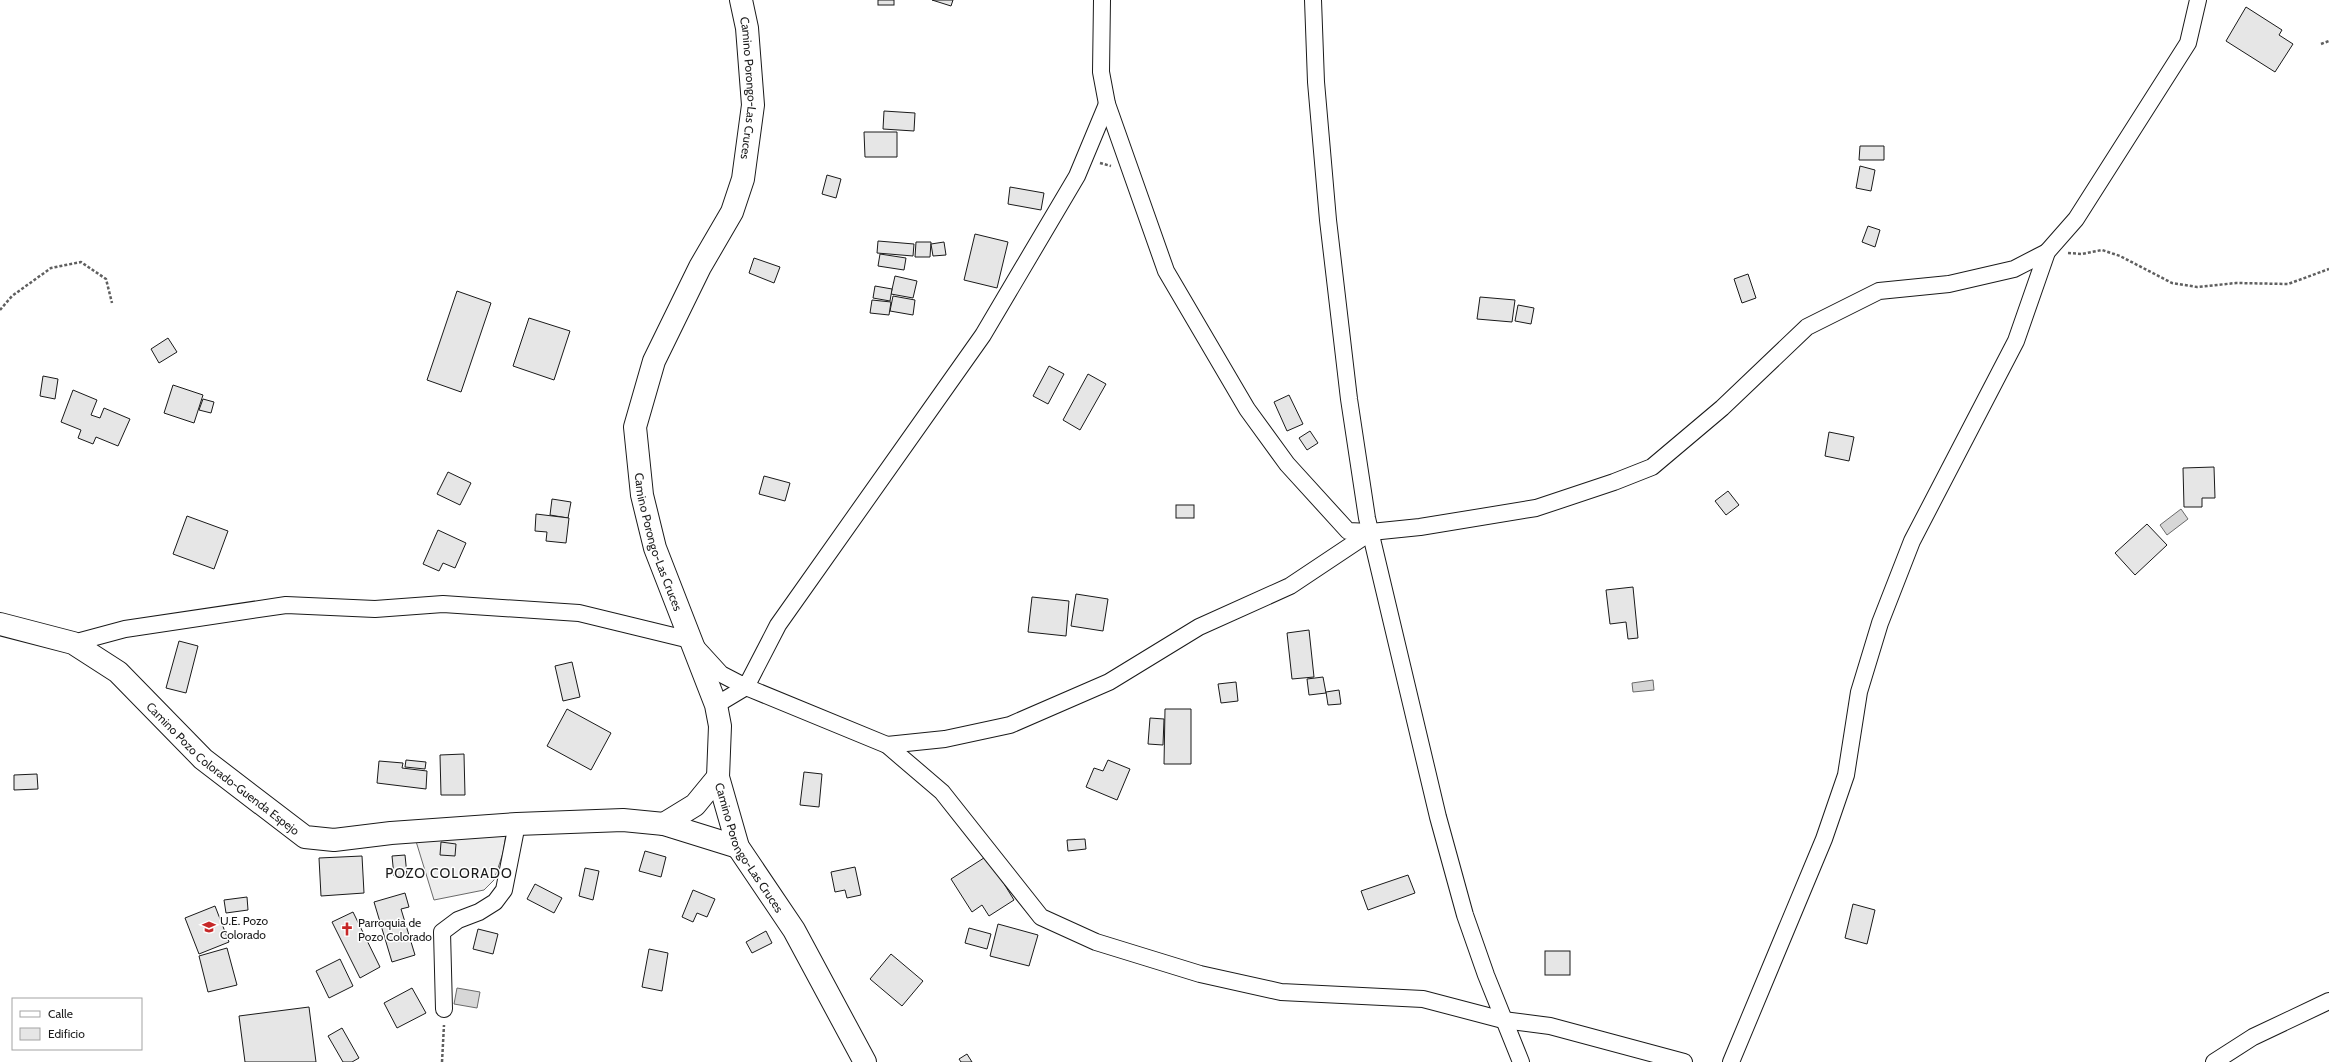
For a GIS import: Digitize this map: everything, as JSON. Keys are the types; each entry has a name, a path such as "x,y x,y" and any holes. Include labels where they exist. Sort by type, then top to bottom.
{"main road":[{"name":"Camino Porongo-Las Cruces","path":"741,0 747,28 753,105 744,179 732,212 700,267 654,361 636,427 642,496 655,548 716,705 720,726 718,777 738,847 794,930 865,1062"},
{"name":"Camino Pozo Colorado-Guenda Espejo","path":"0,624 74,643 118,672 203,759 305,837 334,840 517,824 623,820 664,824 738,847"},
{"path":"664,824 695,805 718,777"}],"street":[{"path":"1102,0 1101,72 1106,104 1166,271 1247,408 1287,464 1348,531 1371,532 1420,527 1536,508 1614,482 1652,467 1722,408 1807,327 1879,290 1949,284 2014,269 2047,252 2076,219 2188,42 2198,0"},
{"path":"1313,0 1316,82 1329,228 1348,399 1367,518 1438,817 1465,915 1503,1020 1521,1062"},
{"path":"716,705 746,687 778,624 983,335 1082,165 1106,104"},
{"path":"1731,1062 1824,839 1846,775 1859,692 1880,623 1912,541 2016,340 2047,252"},
{"path":"886,745 945,739 1010,725 1109,682 1199,627 1290,586 1371,532"},
{"path":"74,643 125,629 286,605 375,609 443,604 579,613 690,640 721,674 746,687 886,745 942,792 1041,917 1096,942 1200,974 1281,992 1423,999 1503,1020 1550,1026 1684,1062"},
{"path":"444,1009 442,932 458,920 479,912 495,902 504,890 517,824"},
{"path":"2214,1062 2253,1037 2329,1001"}],"path":[{"path":"2321,44 2329,41"},
{"path":"1082,165 1099,163 1115,167 1132,175"},
{"path":"2047,252 2082,254 2102,250 2120,256 2172,283 2197,287 2236,283 2288,284 2329,270"},
{"path":"0,310 12,296 51,268 81,262 106,279 112,303"},
{"path":"442,1062 444,1009"}],"shaded area":[{"path":"2181,509 2188,519 2167,535 2160,525"},
{"path":"1653,680 1654,690 1633,692 1632,683"},
{"path":"506,834 503,853 494,880 484,890 434,900 415,838"},
{"path":"457,988 480,992 477,1008 454,1004"}],"building":[{"path":"878,0 894,0 894,5 878,5"},
{"path":"932,0 953,0 951,6"},
{"path":"2246,7 2282,30 2279,35 2293,44 2275,72 2226,41"},
{"path":"884,111 915,113 914,131 883,129"},
{"path":"864,132 897,132 897,157 865,157"},
{"path":"1860,146 1884,146 1884,160 1859,160"},
{"path":"1860,166 1875,170 1871,191 1856,188"},
{"path":"827,175 841,179 836,198 822,194"},
{"path":"1010,187 1044,193 1041,210 1008,204"},
{"path":"1868,226 1880,230 1875,247 1862,242"},
{"path":"975,234 1008,242 997,288 964,280"},
{"path":"878,241 914,244 913,256 877,253"},
{"path":"916,242 931,242 930,257 915,257"},
{"path":"944,242 946,255 933,256 931,244"},
{"path":"880,254 906,258 904,270 878,266"},
{"path":"754,258 780,267 774,283 749,273"},
{"path":"1748,274 1756,298 1742,303 1734,279"},
{"path":"895,276 917,281 913,298 891,294"},
{"path":"875,286 892,289 890,301 873,298"},
{"path":"457,291 491,303 461,392 427,380"},
{"path":"893,296 915,300 913,315 890,311"},
{"path":"1480,297 1515,300 1512,322 1477,319"},
{"path":"872,300 891,302 889,315 870,313"},
{"path":"1518,305 1534,308 1531,324 1515,321"},
{"path":"529,318 570,331 554,380 513,366"},
{"path":"168,338 177,352 159,363 151,349"},
{"path":"1049,366 1064,374 1048,404 1033,396"},
{"path":"1088,374 1106,384 1080,430 1063,420"},
{"path":"43,376 58,379 55,399 40,396"},
{"path":"173,385 203,395 194,423 164,413"},
{"path":"73,390 97,400 91,415 100,418 104,408 130,419 118,446 96,437 93,444 78,438 81,430 61,422"},
{"path":"1289,395 1303,424 1287,431 1274,402"},
{"path":"203,399 214,402 211,413 199,410"},
{"path":"1310,431 1318,443 1307,450 1299,438"},
{"path":"1829,432 1854,437 1849,461 1825,456"},
{"path":"2214,467 2215,498 2202,498 2202,507 2184,507 2183,468"},
{"path":"448,472 471,483 460,505 437,494"},
{"path":"764,476 790,483 785,501 759,494"},
{"path":"1728,491 1739,505 1726,515 1715,501"},
{"path":"552,499 571,502 568,518 550,515"},
{"path":"1176,505 1194,505 1194,518 1176,518"},
{"path":"536,514 569,518 566,543 546,541 547,532 535,531"},
{"path":"187,516 228,531 214,569 173,554"},
{"path":"2147,524 2167,545 2135,575 2115,553"},
{"path":"438,530 466,543 455,568 443,563 439,571 423,564"},
{"path":"1633,587 1638,638 1628,639 1626,622 1610,624 1606,590"},
{"path":"1076,594 1108,599 1103,631 1071,626"},
{"path":"1032,597 1069,601 1066,636 1028,632"},
{"path":"1309,630 1314,677 1292,679 1287,633"},
{"path":"179,641 198,646 186,693 166,688"},
{"path":"572,662 580,697 563,701 555,666"},
{"path":"1323,677 1326,693 1309,695 1307,679"},
{"path":"1236,682 1238,701 1221,703 1218,684"},
{"path":"1339,690 1341,704 1328,705 1326,692"},
{"path":"567,709 611,733 591,770 547,746"},
{"path":"1165,709 1191,709 1191,764 1164,764"},
{"path":"1150,718 1164,719 1163,745 1148,744"},
{"path":"464,754 465,795 441,795 440,755"},
{"path":"406,760 426,762 425,769 405,767"},
{"path":"1108,760 1130,769 1117,800 1086,787 1094,768 1103,771"},
{"path":"379,761 403,763 402,768 427,771 426,789 377,783"},
{"path":"804,772 822,774 819,807 800,805"},
{"path":"37,774 38,789 14,790 14,775"},
{"path":"1085,839 1086,849 1068,851 1067,840"},
{"path":"441,842 456,844 455,856 440,855"},
{"path":"645,851 666,857 661,877 639,871"},
{"path":"405,855 407,875 394,876 392,856"},
{"path":"362,856 364,893 321,896 319,858"},
{"path":"987,856 1014,900 989,916 982,905 972,912 951,879"},
{"path":"855,867 861,895 847,898 845,890 835,892 831,872"},
{"path":"585,868 599,871 593,900 579,896"},
{"path":"1408,875 1415,893 1368,910 1361,891"},
{"path":"535,884 562,898 554,913 527,899"},
{"path":"693,890 715,899 707,917 697,913 693,922 682,917"},
{"path":"405,893 409,907 401,909 415,955 392,962 374,902"},
{"path":"247,897 248,910 226,913 224,900"},
{"path":"1853,904 1875,910 1867,944 1845,938"},
{"path":"215,906 229,942 199,954 185,918"},
{"path":"353,912 380,967 360,978 332,922"},
{"path":"998,924 1038,935 1029,966 990,956"},
{"path":"969,928 991,934 987,949 965,943"},
{"path":"478,929 498,934 493,954 473,949"},
{"path":"766,931 772,943 752,953 746,942"},
{"path":"227,948 237,985 208,992 199,956"},
{"path":"649,949 668,953 662,991 642,987"},
{"path":"1545,951 1570,951 1570,975 1545,975"},
{"path":"891,954 923,981 902,1006 870,979"},
{"path":"340,959 353,986 329,998 316,971"},
{"path":"412,988 426,1013 397,1028 384,1003"},
{"path":"309,1007 316,1062 245,1062 239,1016"},
{"path":"342,1028 359,1058 352,1062 343,1062 328,1036"},
{"path":"967,1054 972,1062 961,1062 959,1059"}],"place":[{"name":"U.E. Pozo Colorado","path":"209,927"},
{"name":"Parroquia de Pozo Colorado","path":"347,929"}],"district":[{"name":"POZO COLORADO","path":"449,873"}]}
